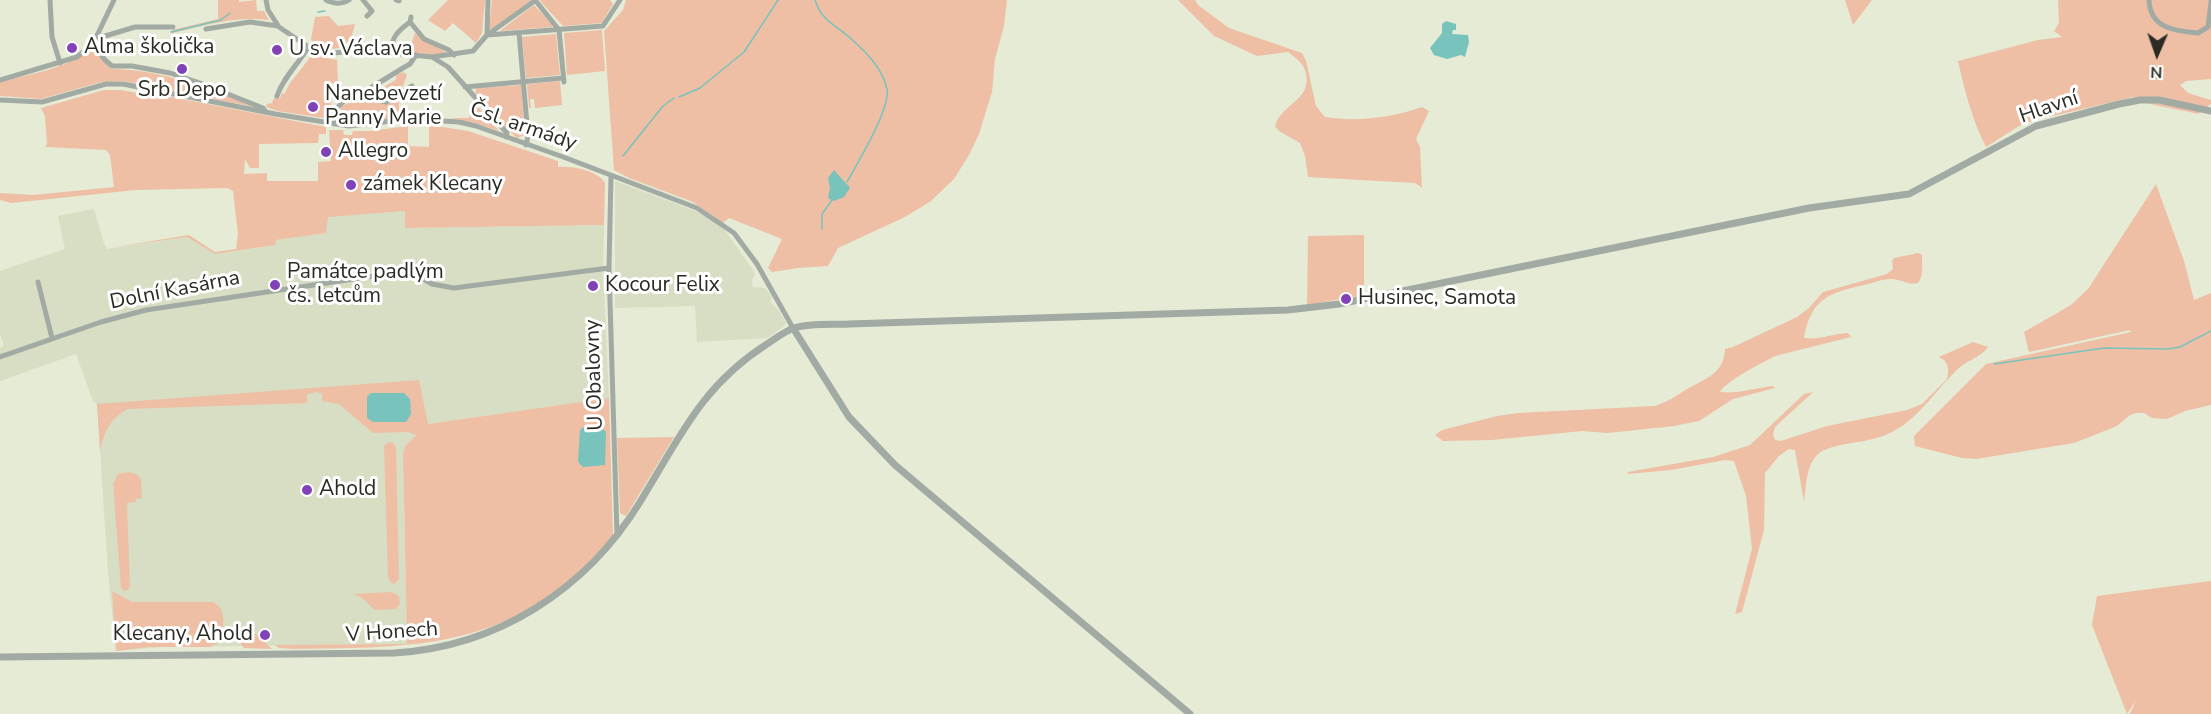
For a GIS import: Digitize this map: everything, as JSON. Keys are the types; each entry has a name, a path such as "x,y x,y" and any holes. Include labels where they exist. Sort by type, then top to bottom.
{"street":[{"path":"50,0 52,37 60,63"},
{"path":"0,80 77,57 93,44 114,0"},
{"path":"266,0 268,10 279,27 308,48 329,54 361,50 432,57 473,51 487,35 536,0 560,30 564,80 524,81 465,87"},
{"path":"326,0 335,4 349,0"},
{"path":"357,0 362,0 372,11 367,16"},
{"path":"487,35 488,0"},
{"path":"2149,0 2150,14 2159,24 2198,33 2208,27 2211,2"},
{"path":"487,35 603,26 617,2"},
{"path":"391,52 393,38 399,29 410,20 424,39 449,50 454,55"},
{"path":"206,29 250,22 279,27"},
{"path":"98,36 102,37 135,27 173,27"},
{"path":"519,33 528,136 526,144"},
{"path":"93,44 112,66 132,66 170,73 248,101 267,110 266,112"},
{"path":"277,96 280,86 308,48"},
{"path":"335,124 338,106 410,64 416,55"},
{"path":"432,57 448,66 507,133 506,137"},
{"name":"Čsl. armády","path":"0,100 42,102 106,84 123,84 335,124 360,126 409,119 435,119 476,126 697,208 734,233 757,264 793,328"},
{"path":"359,95 386,102 412,86"},
{"name":"Hlavní","path":"793,328 1323,307 1809,208 1909,194 2036,126 2108,106 2140,100 2159,100 2211,111"},
{"name":"U Obalovny","path":"611,176 609,268 617,537"},
{"name":"Dolní Kasárna","path":"0,357 52,338 146,310 400,272 418,276 432,284 454,288 609,268"},
{"path":"38,282 52,338"},
{"path":"793,328 849,417 895,465 1190,714"},
{"name":"V Honech","path":"0,657 423,651 491,633 523,617 566,588 594,562 617,537 686,424 705,398 728,373 745,359 793,328"}],"shaded area":[{"path":"218,0 239,0 239,2 256,0 257,11 264,11 269,20 244,19 221,22 173,33 172,36 172,30 218,19"},
{"path":"448,0 485,0 482,33 476,43 453,23 445,31 428,20"},
{"path":"492,0 530,0 531,1 489,29"},
{"path":"541,0 610,0 613,4 602,23 563,26"},
{"path":"626,0 1007,0 1004,26 995,59 992,92 979,134 954,179 931,201 905,217 838,248 828,266 772,272 768,268 782,239 729,218 723,223 693,202 614,170 604,31 623,10"},
{"path":"1178,0 1195,0 1198,5 1229,28 1302,53 1306,61 1316,106 1325,117 1374,118 1422,107 1429,111 1416,139 1420,147 1422,188 1415,183 1308,177 1305,156 1300,143 1279,131 1275,126 1283,112 1305,90 1306,74 1302,64 1288,52 1257,56 1214,36"},
{"path":"1845,0 1872,0 1853,25"},
{"path":"2058,0 2211,0 2211,79 2186,81 2180,85 2188,93 2211,100 2211,104 2198,114 2155,105 2133,97 2032,121 2019,126 1986,147 1973,116 1958,61 2038,40 2062,37 2054,31 2059,23"},
{"path":"534,5 553,25 552,27 501,31 501,30"},
{"path":"329,16 338,26 355,24 350,39 336,49 314,46 311,39 315,17"},
{"path":"602,30 605,71 567,75 564,33"},
{"path":"415,33 447,53 432,55 408,52"},
{"path":"556,34 560,75 526,78 522,37"},
{"path":"94,50 111,69 168,77 259,108 123,81 101,82 41,99 0,96 0,82 58,66"},
{"path":"312,55 337,60 338,82 330,84 326,91 332,93 330,119 277,111 266,107 267,104 272,103 275,96 280,98 282,93 284,94"},
{"path":"404,72 407,75 399,97 399,119 349,122 341,120 339,115 342,106 352,101 368,100 367,93 375,92 394,81 396,75"},
{"path":"560,81 562,105 535,108 534,99 530,99 531,108 529,108 527,84"},
{"path":"521,85 525,135 517,138 496,118 475,92 477,88"},
{"path":"104,90 121,90 165,98 166,96 326,127 326,134 319,134 318,143 259,144 259,168 250,168 245,159 244,174 267,173 267,181 318,181 318,162 331,161 329,130 343,130 344,135 352,135 353,131 408,126 408,146 429,147 429,125 468,131 558,161 558,167 577,168 596,175 605,183 604,225 405,228 405,211 328,217 326,233 276,240 275,245 215,254 187,237 109,248 189,235 215,252 236,249 238,234 233,191 227,188 136,190 11,203 0,200 0,193 34,195 114,187 110,155 106,150 45,147 47,144 45,116 41,108"},
{"path":"473,101 499,131 450,118 469,118"},
{"path":"615,181 701,213 724,229 755,273 752,281 753,287 765,288 772,297 770,302 786,322 784,326 768,338 697,342 695,306 615,308"},
{"path":"2156,184 2184,261 2194,300 2211,293 2211,405 2185,411 2167,419 2152,418 2144,413 2136,413 2117,426 2074,443 1976,459 1962,458 1915,446 1914,436 1986,364 2131,332 2130,330 2029,352 2024,332 2071,305 2088,289"},
{"path":"94,209 107,249 187,237 215,254 275,245 276,240 325,233 328,216 405,211 406,228 604,225 603,269 609,398 428,424 405,446 403,454 407,644 162,647 116,651 108,572 97,404 93,401 76,354 0,381 0,348 4,345 0,334 0,271 65,249 58,216"},
{"path":"1364,235 1364,295 1307,305 1308,236"},
{"path":"1918,253 1922,255 1922,266 1918,283 1911,284 1888,279 1831,295 1823,300 1811,314 1804,338 1848,333 1851,337 1775,356 1753,368 1729,383 1720,392 1740,392 1773,386 1775,388 1733,399 1699,421 1608,433 1582,431 1492,440 1443,441 1435,435 1442,430 1518,413 1655,406 1713,374 1721,364 1725,349 1797,317 1809,308 1823,292 1887,274 1893,269 1894,258"},
{"path":"1973,342 1988,347 1959,368 1914,417 1903,425 1880,437 1839,445 1818,454 1809,470 1804,502 1795,450 1789,449 1779,456 1765,473 1764,530 1742,612 1735,614 1752,549 1746,496 1734,461 1725,460 1671,470 1627,474 1713,457 1750,445 1804,394 1813,392 1775,427 1773,434 1775,440 1781,441 1827,426 1907,410 1922,404 1947,379 1948,366 1939,357"},
{"path":"419,380 428,424 609,398 613,536 568,582 536,605 504,621 471,633 438,641 404,645 369,647 294,649 279,648 275,645 407,644 403,454 405,446 416,435 408,432 373,433 339,404 322,401 322,394 317,392 307,394 307,403 128,409 109,426 100,450 97,404"},
{"path":"674,437 626,516 620,513 617,438"},
{"path":"392,442 396,447 399,579 394,584 388,577 384,446"},
{"path":"129,472 141,479 142,498 136,499 136,502 127,503 130,587 125,591 121,588 113,484 118,474"},
{"path":"2211,581 2211,714 2130,714 2136,700 2127,714 2092,625 2097,596"},
{"path":"112,591 132,602 213,602 221,609 223,638 210,647 149,647 116,651"},
{"path":"392,592 399,596 400,603 396,609 375,610 361,597 352,594"},
{"path":"256,634 272,649 244,648 239,641 240,635"}],"water":[{"path":"1446,21 1456,24 1456,30 1453,30 1452,34 1468,35 1469,42 1465,57 1461,55 1447,59 1434,55 1430,48 1442,33 1442,24"},
{"path":"834,170 850,188 844,197 834,201 828,198 830,188 828,178"},
{"path":"371,393 404,393 410,399 411,414 406,422 373,422 367,418 367,397"},
{"path":"584,427 601,427 606,432 605,465 583,467 578,462 580,430"}],"waterway":[{"path":"679,97 700,88 744,52 778,0"},
{"path":"815,0 824,17 855,42 872,60 885,81 887,89 887,98 879,122 847,182"},
{"path":"318,12 325,11"},
{"path":"171,32 221,20 230,13"},
{"path":"623,156 663,106 674,98"},
{"path":"822,229 822,214 832,200"},
{"path":"1994,364 2104,348 2168,349 2180,347 2211,331"}],"place":[{"name":"Alma školička","path":"72,48"},
{"name":"U sv. Václava","path":"277,50"},
{"name":"Srb Depo","path":"182,69"},
{"name":"Nanebevzetí Panny Marie","path":"313,107"},
{"name":"Allegro","path":"326,152"},
{"name":"zámek Klecany","path":"351,185"},
{"name":"Památce padlým čs. letcům","path":"275,285"},
{"name":"Kocour Felix","path":"593,286"},
{"name":"Husinec, Samota","path":"1346,299"},
{"name":"Ahold","path":"307,490"},
{"name":"Klecany, Ahold","path":"265,635"}]}
